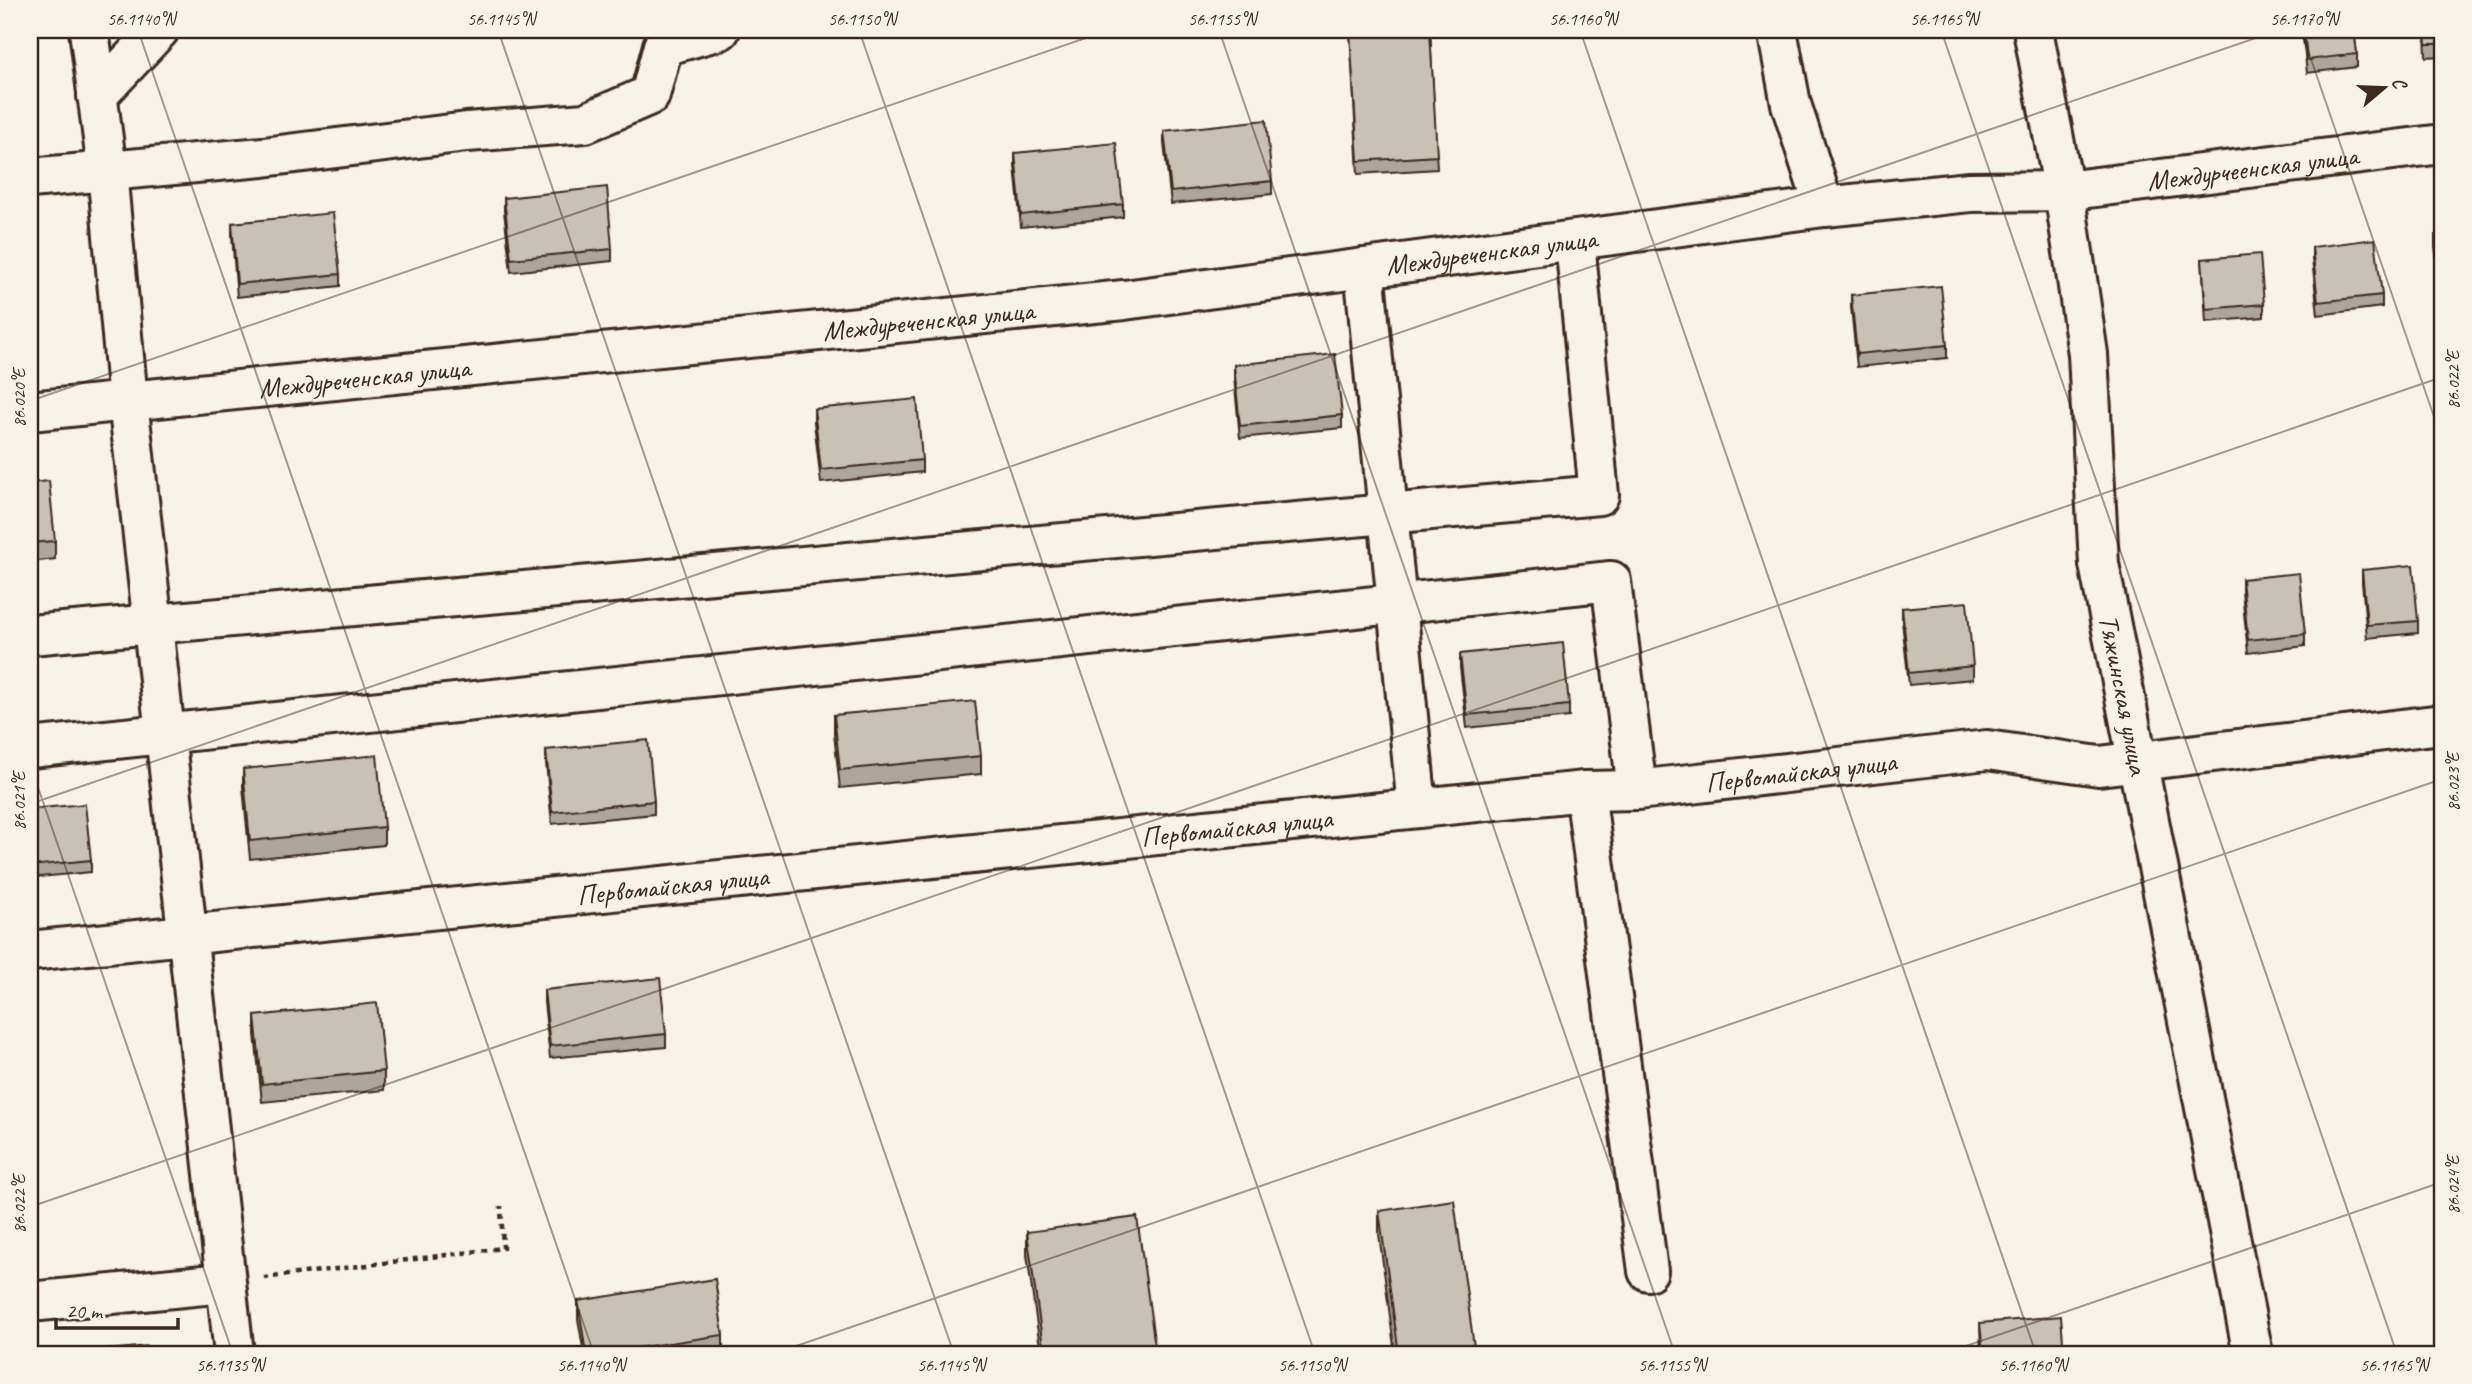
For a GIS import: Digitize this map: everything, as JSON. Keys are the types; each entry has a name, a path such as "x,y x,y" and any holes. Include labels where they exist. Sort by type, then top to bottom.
{"street":[{"path":"89,30 107,170 128,401 233,1354"},
{"path":"97,96 159,30"},
{"path":"30,178 263,157 467,132 585,123 650,95 652,38 720,30"},
{"path":"1777,30 1791,104 1824,207"},
{"name":"Тяжинская улица","path":"2033,30 2064,191 2088,354 2099,564 2253,1354"},
{"name":"Междурчеенская улица","path":"1824,207 1970,192 2064,191 2442,144"},
{"name":"Междуреченская улица","path":"30,411 1124,300 1824,207"},
{"path":"30,635 1599,495 1575,240"},
{"path":"1364,268 1417,808"},
{"path":"30,748 1611,581 1637,790"},
{"name":"Первомайская улица","path":"30,951 1584,791 1637,790 1987,750 2099,766 2442,724"},
{"path":"1584,791 1648,1271"},
{"path":"30,1302 225,1283"}],"path":[{"path":"225,1283 503,1248 501,1206"}],"building":[{"path":"1350,30 1430,30 1437,156 1358,161"},
{"path":"2304,30 2354,30 2357,54 2307,60"},
{"path":"2425,30 2442,30 2442,44 2426,44"},
{"path":"1266,120 1272,181 1171,192 1164,131"},
{"path":"1116,143 1123,204 1021,215 1015,153"},
{"path":"607,187 612,249 511,259 504,198"},
{"path":"333,213 340,274 237,284 232,223"},
{"path":"2442,234 2442,280 2435,235"},
{"path":"2375,239 2382,295 2318,302 2312,247"},
{"path":"2260,254 2264,304 2206,309 2202,259"},
{"path":"30,262 35,310 30,310"},
{"path":"1941,286 1947,345 1857,354 1851,295"},
{"path":"1335,354 1342,415 1240,426 1234,365"},
{"path":"917,399 922,460 821,470 814,409"},
{"path":"49,481 55,541 30,543 30,483"},
{"path":"2413,565 2418,621 2367,625 2362,570"},
{"path":"2299,573 2305,634 2248,640 2242,579"},
{"path":"1967,602 1973,666 1909,673 1902,608"},
{"path":"1563,643 1569,705 1467,715 1460,654"},
{"path":"975,701 981,756 840,770 834,715"},
{"path":"648,740 654,801 552,812 546,750"},
{"path":"377,755 384,827 250,841 243,769"},
{"path":"85,804 91,860 30,866 30,809"},
{"path":"660,978 666,1034 550,1046 544,990"},
{"path":"377,1003 384,1071 262,1084 255,1016"},
{"path":"1454,1200 1475,1354 1399,1354 1379,1211"},
{"path":"1137,1217 1156,1354 1044,1354 1027,1232"},
{"path":"715,1279 723,1335 586,1354 578,1301"},
{"path":"2061,1316 2064,1354 1983,1354 1980,1323"},
{"path":"148,1346 149,1354 64,1354"}]}
